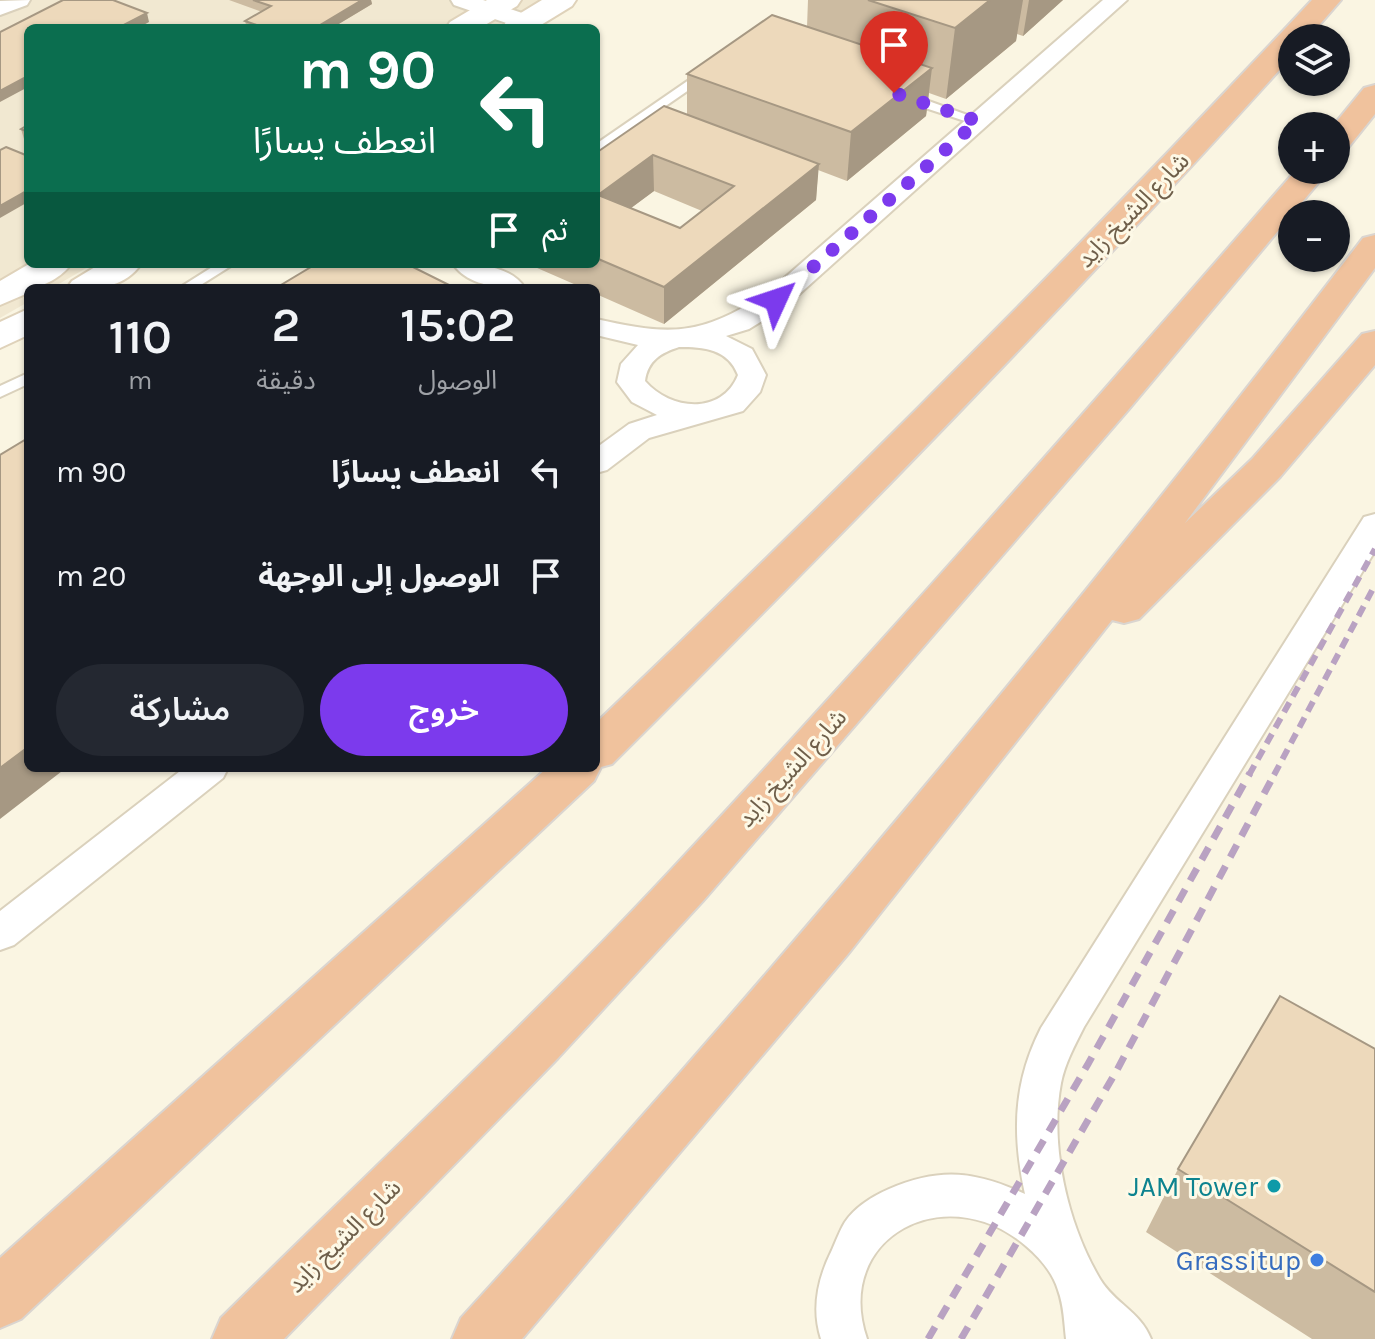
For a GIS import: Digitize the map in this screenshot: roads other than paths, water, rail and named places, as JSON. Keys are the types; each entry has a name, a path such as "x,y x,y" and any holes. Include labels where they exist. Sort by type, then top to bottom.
{"highway":[{"name":"شارع الشيخ زايد","path":"1305,24 1327,0"},
{"name":"شارع الشيخ زايد","path":"600,747 818,536 1198,143 1278,54"},
{"path":"1350,125 1375,94"},
{"name":"شارع الشيخ زايد","path":"242,1339 539,1041 686,887 1116,401 1301,184"},
{"path":"482,1339 708,1085 1044,678 1375,245"},
{"path":"1044,678 1109,623 1219,517 1266,468 1375,342"},
{"path":"0,1298 574,772"}],"main road":[{"path":"435,0 442,14 440,24"},
{"path":"523,24 560,0"},
{"path":"467,24 499,5"},
{"path":"0,295 47,268"},
{"path":"91,284 117,268"},
{"path":"0,337 24,322"}],"street":[{"path":"0,9 19,0"},
{"path":"462,0 499,5 520,24"},
{"path":"600,449 624,422 634,387 635,363 642,355 652,347 739,323 776,300 1116,0"},
{"path":"474,268 504,284"},
{"path":"600,328 634,336 706,340 733,349 750,365 750,385 735,402 707,412 690,413 658,407 634,387 600,345"},
{"path":"600,460 639,431 690,413"},
{"path":"1060,1249 1041,1176 1036,1116 1046,1061 1070,1014 1375,525"},
{"path":"0,933 205,772"},
{"path":"844,1339 839,1290 851,1250 874,1219 909,1199 948,1192 990,1199 1029,1218 1060,1249 1075,1272 1086,1317 1128,1339"}],"lane":[{"path":"600,147 721,63"},
{"path":"894,93 978,121"},
{"path":"193,284 220,268"},
{"path":"0,392 24,380"}],"railway":[{"path":"1249,775 1375,549"},
{"path":"1274,775 1375,585"},
{"path":"928,1339 1088,1064 1250,773"},
{"path":"961,1339 1117,1070 1275,773"}],"place":[{"name":"JAM Tower","path":"1274,1186"},
{"name":"Grassitup","path":"1317,1260"}]}
